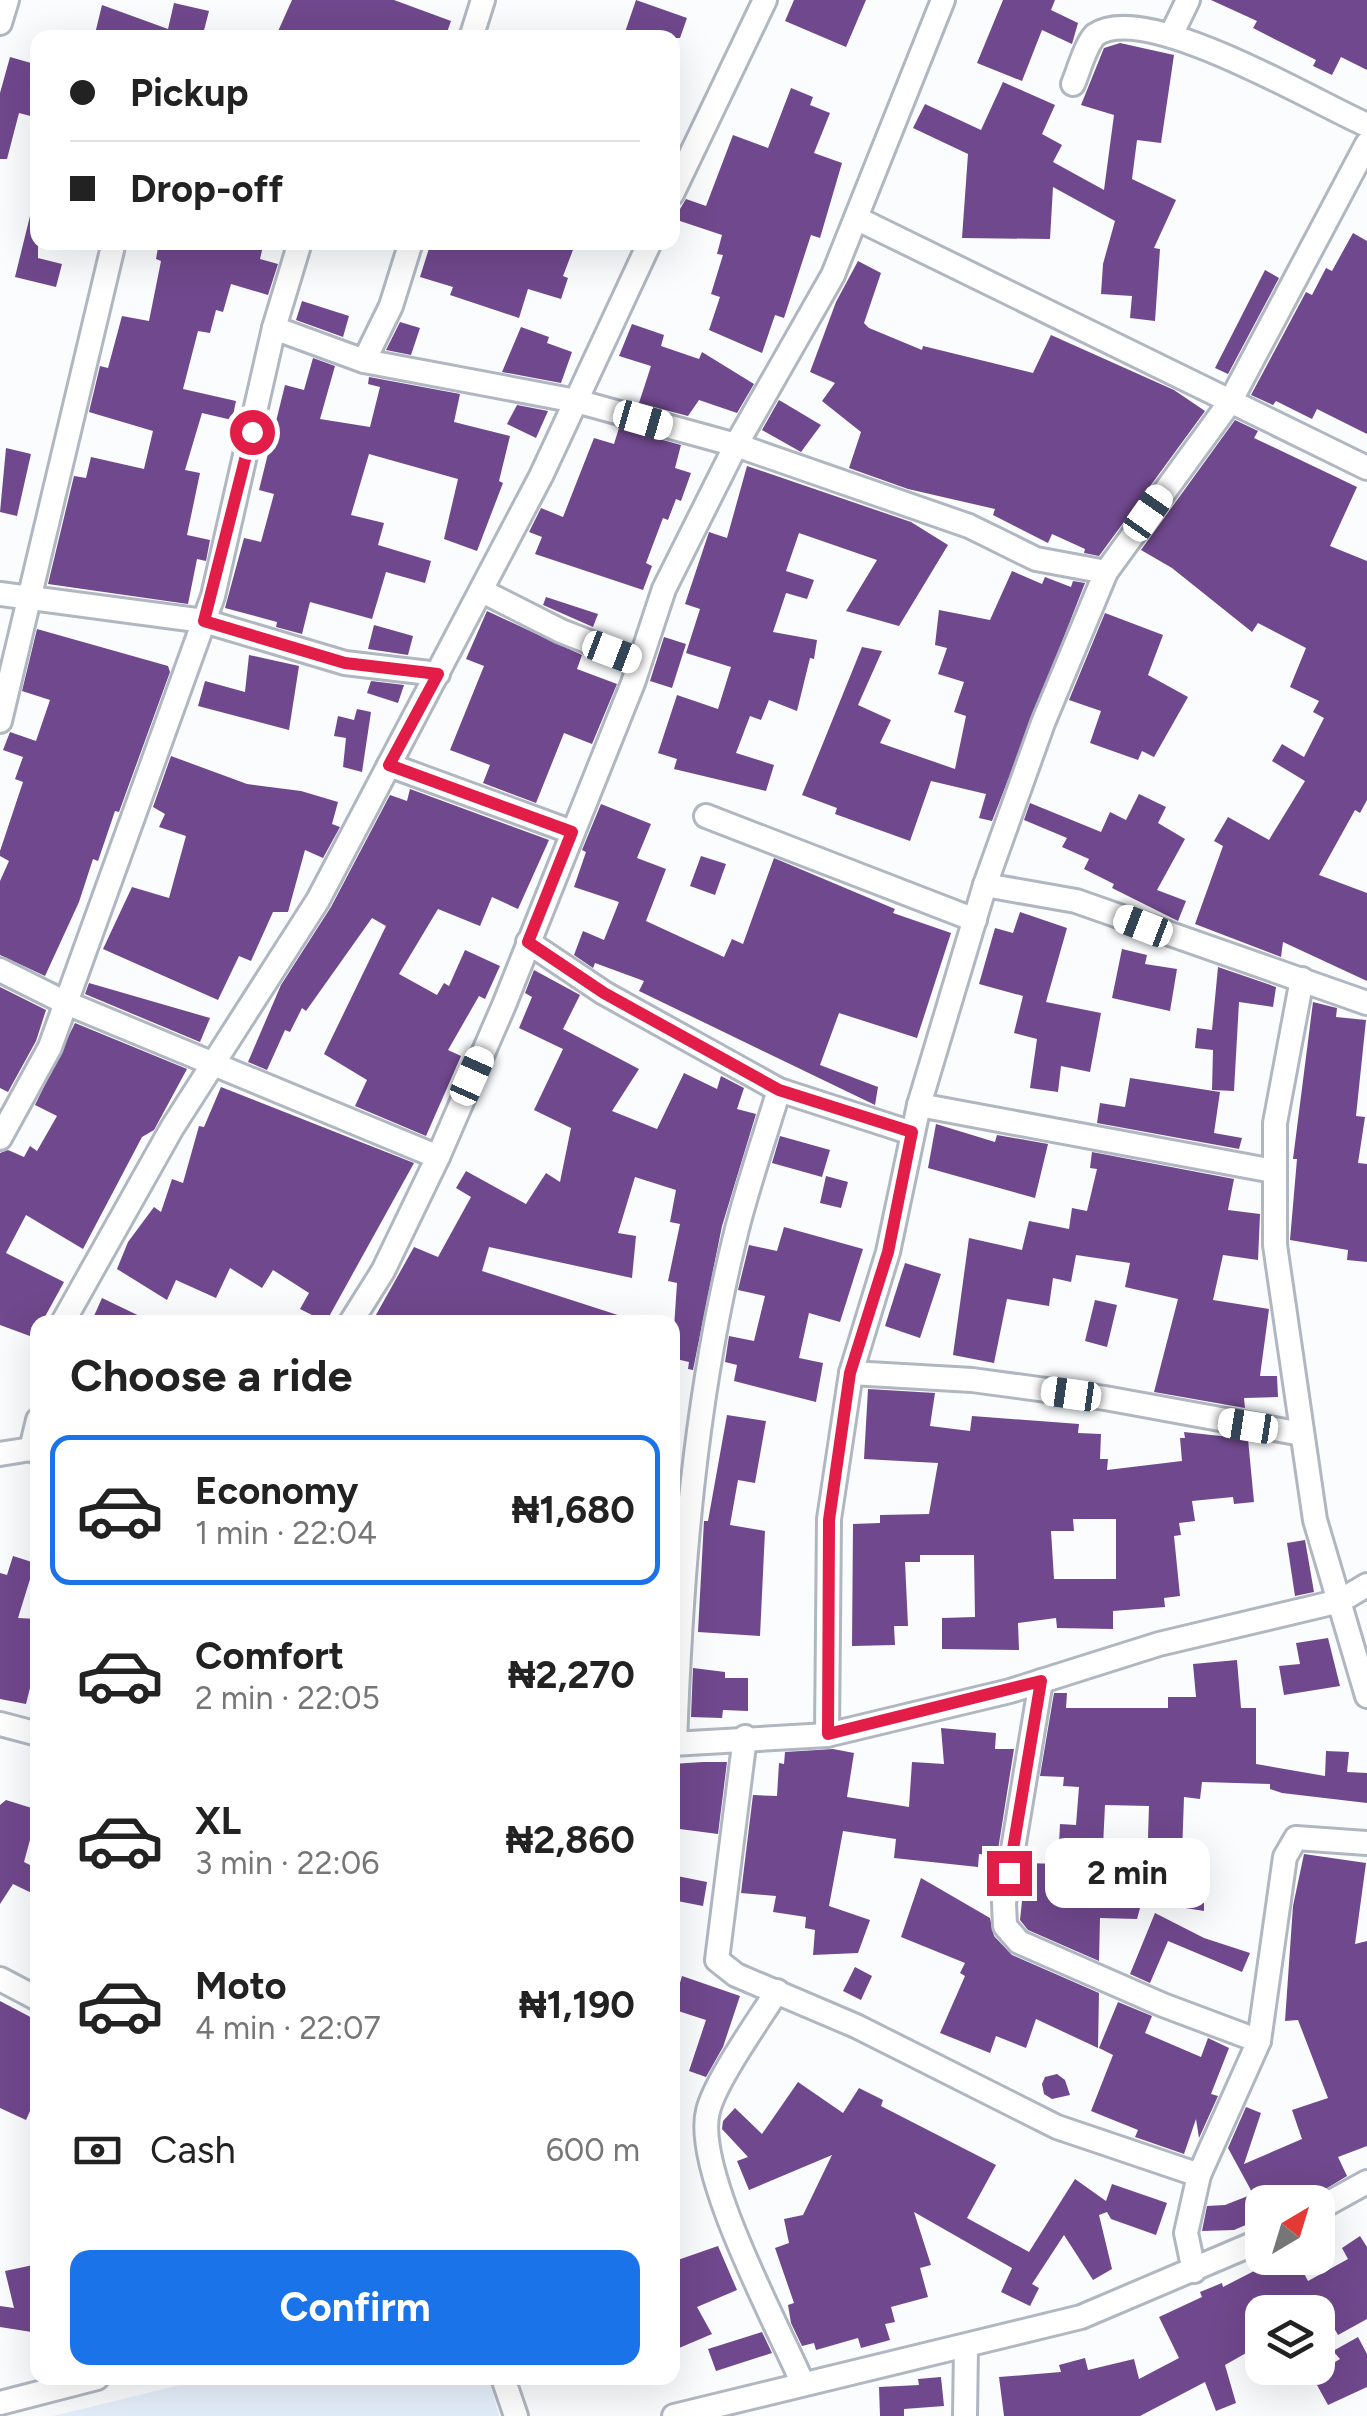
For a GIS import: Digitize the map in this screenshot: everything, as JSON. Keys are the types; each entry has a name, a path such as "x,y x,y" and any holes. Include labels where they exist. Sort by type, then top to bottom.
{"street":[{"path":"0,23 7,0"},
{"path":"474,30 483,0"},
{"path":"680,177 764,0"},
{"path":"356,1315 438,1157 572,832 664,589 736,445 833,275 943,0"},
{"path":"1175,27 1188,0"},
{"path":"1073,84 1094,36 1112,24 1175,27 1367,125"},
{"path":"828,1734 829,1520 850,1373 888,1252 919,1105 986,886 1043,723 1106,572 1230,402 1367,144"},
{"path":"858,218 1367,468"},
{"path":"0,721 112,250"},
{"path":"0,1138 50,1047 204,621 274,328 298,250"},
{"path":"364,361 391,306 408,250"},
{"path":"68,1315 172,1128 318,900 356,820 482,590 646,250"},
{"path":"274,328 364,361 576,400 736,445 969,526 1036,558 1106,572"},
{"path":"482,590 561,632 638,661"},
{"path":"0,594 204,621 345,663 438,674"},
{"path":"389,765 572,832"},
{"path":"706,816 975,920"},
{"path":"986,886 1076,901 1367,1003"},
{"path":"528,942 604,993 779,1090 912,1132"},
{"path":"0,970 64,1002 438,1157"},
{"path":"1302,979 1275,1123 1275,1246 1314,1520 1367,1696"},
{"path":"680,1645 686,1546 712,1346 737,1227 779,1090"},
{"path":"919,1105 1274,1171"},
{"path":"850,1373 991,1382 1302,1434"},
{"path":"0,1454 30,1451"},
{"path":"680,1743 828,1734 1041,1681 1159,1644 1340,1601 1367,1586"},
{"path":"1041,1681 1004,1903 1005,1926 1019,1942 1162,2005 1260,2041"},
{"path":"0,1724 30,1732"},
{"path":"744,1737 717,1960 736,1975 1057,2126 1199,2175"},
{"path":"1194,2271 1186,2233 1199,2175 1260,2041 1285,1856 1296,1838 1367,1843"},
{"path":"0,1978 30,1995"},
{"path":"777,1991 708,2109 705,2144 726,2209 803,2384"},
{"path":"1335,2200 1367,2182"},
{"path":"674,2416 1081,2317 1245,2248"},
{"path":"965,2416 966,2347"},
{"path":"0,2403 70,2385"},
{"path":"505,2385 516,2416"}],"shaded area":[{"path":"180,2385 491,2385 499,2416 53,2416"}],"building":[{"path":"292,0 394,0 451,21 448,30 279,30"},
{"path":"636,0 687,18 680,38 680,30 626,30"},
{"path":"794,0 866,0 846,47 785,21"},
{"path":"1003,0 1055,0 1051,10 1078,23 1072,44 1042,30 1022,81 977,63"},
{"path":"1211,0 1367,0 1367,70 1341,57 1332,75 1313,66 1316,60 1253,28 1257,21"},
{"path":"174,3 209,11 204,30 96,30 102,5 168,29"},
{"path":"1120,43 1174,55 1161,143 1137,140 1132,179 1176,200 1154,248 1160,249 1155,321 1130,318 1132,296 1101,294 1103,264 1115,221 1053,187 1050,239 962,238 968,154 913,128 925,104 981,130 1003,82 1055,105 1042,134 1062,145 1053,162 1104,190 1114,115 1081,105 1104,48"},
{"path":"10,57 30,63 30,116 19,113 7,159 0,159 0,93"},
{"path":"791,88 813,97 810,105 830,113 814,153 842,163 820,238 811,235 784,318 775,315 762,353 709,330 720,297 711,294 723,255 717,254 722,235 680,221 680,209 686,199 706,206 733,135 768,148"},
{"path":"30,216 30,250 38,250 38,258 62,264 56,287 15,277"},
{"path":"1353,233 1367,241 1367,434 1317,409 1312,419 1276,401 1273,405 1251,395 1306,292 1312,295 1326,268 1332,271"},
{"path":"158,250 262,250 260,259 278,264 268,295 231,284 223,312 216,310 210,333 198,331 183,389 236,401 232,420 202,413 185,470 200,473 187,535 210,540 206,561 197,559 188,604 48,584 74,476 86,478 91,457 144,469 153,431 89,412 100,366 108,368 122,316 149,321 161,261 156,259"},
{"path":"428,250 573,250 563,276 568,278 561,299 528,289 519,318 450,295 453,287 420,277"},
{"path":"858,261 881,273 864,323 869,328 922,350 923,346 1033,373 1051,335 1174,390 1205,411 1099,556 1084,553 1085,549 1052,534 1048,543 993,515 995,509 908,489 849,468 861,432 822,401 835,383 810,372 836,302"},
{"path":"1265,270 1279,278 1228,374 1215,368"},
{"path":"302,301 349,316 343,337 296,320"},
{"path":"400,322 420,328 411,355 386,350"},
{"path":"632,324 664,335 661,346 699,359 702,352 754,384 737,413 699,400 688,416 639,403 651,366 619,356"},
{"path":"521,327 549,337 547,343 572,352 561,383 502,372"},
{"path":"313,358 335,366 320,419 370,427 380,387 368,384 369,377 460,394 454,422 510,436 499,481 503,483 477,551 444,539 458,479 369,454 351,515 384,523 378,545 431,561 425,583 386,572 372,619 310,602 302,634 276,627 277,622 225,608 244,538 261,542 274,494 259,490 285,385 304,390"},
{"path":"779,400 821,425 801,452 762,430"},
{"path":"517,405 548,411 536,438 507,424"},
{"path":"1235,420 1258,431 1254,438 1357,487 1330,546 1367,561 1367,800 1360,813 1355,810 1319,875 1367,893 1367,981 1283,942 1281,957 1195,924 1223,846 1214,841 1228,817 1269,840 1305,781 1272,761 1282,744 1304,757 1324,718 1313,712 1319,701 1290,687 1306,648 1258,623 1252,632 1172,568 1141,550"},
{"path":"619,428 681,445 675,468 691,473 681,501 676,499 668,520 663,518 646,563 652,566 643,590 535,554 542,537 529,532 541,508 563,517 594,438 614,444"},
{"path":"6,448 31,454 17,516 0,512"},
{"path":"747,466 911,522 948,545 899,626 846,611 877,560 799,533 786,571 814,580 807,599 786,593 773,632 817,640 814,659 810,658 797,711 769,700 761,720 750,716 736,753 774,765 766,791 674,769 677,759 658,753 677,695 718,709 731,667 686,653 700,609 685,604 709,532 727,538"},
{"path":"1012,571 1042,584 1045,577 1071,587 1073,581 1085,583 992,821 979,818 986,794 931,781 910,841 835,814 837,808 802,795 862,647 882,651 858,705 891,720 880,743 955,769 966,716 954,712 964,682 938,674 947,648 935,645 939,610 990,620"},
{"path":"546,597 598,614 593,627 543,605"},
{"path":"487,611 582,655 577,669 617,684 592,744 564,733 536,803 483,783 490,765 450,750 484,666 466,659"},
{"path":"1105,613 1163,635 1148,675 1188,697 1154,757 1142,751 1138,760 1090,743 1101,711 1069,700"},
{"path":"374,625 413,636 408,655 368,649"},
{"path":"37,629 168,666 170,672 119,812 115,811 98,861 93,859 79,902 45,976 0,955 0,881 9,861 0,856 0,851 23,782 15,779 23,757 3,750 10,732 36,741 50,700 22,691"},
{"path":"664,637 686,644 672,688 650,681"},
{"path":"249,655 299,666 289,730 198,706 205,681 245,692"},
{"path":"371,681 404,685 398,703 367,693"},
{"path":"357,709 371,712 362,772 343,767 346,738 334,736 338,716 354,720"},
{"path":"171,756 247,784 301,791 338,802 332,824 340,827 323,858 305,850 288,912 273,912 251,961 239,956 218,1000 103,949 132,887 169,898 186,836 159,827 165,814 153,807"},
{"path":"410,789 549,840 518,909 492,897 480,926 438,909 399,974 437,995 444,983 449,986 465,950 500,966 485,999 479,996 448,1050 461,1056 426,1136 355,1106 367,1080 324,1054 386,926 372,918 306,1011 302,1008 290,1032 285,1030 267,1070 248,1062 281,985 331,907 390,795 407,801"},
{"path":"1139,794 1166,807 1158,823 1185,839 1157,890 1186,901 1178,921 1112,888 1114,884 1084,869 1089,859 1062,847 1067,838 1024,820 1030,803 1101,832 1110,812 1126,820"},
{"path":"601,804 651,824 637,858 666,869 646,921 724,957 732,939 743,944 774,858 895,909 893,913 951,933 917,1038 839,1013 820,1065 878,1087 875,1105 639,991 644,981 595,963 593,968 574,955 583,931 604,940 619,902 574,887 586,852 582,850"},
{"path":"701,856 726,864 715,895 690,886"},
{"path":"1020,912 1067,928 1046,1002 1101,1013 1090,1072 1061,1066 1058,1092 1030,1088 1037,1039 1014,1033 1023,996 979,984 995,928 1013,933"},
{"path":"1122,949 1147,955 1145,964 1177,969 1170,1011 1112,998"},
{"path":"1218,967 1276,987 1273,1007 1239,1002 1234,1091 1212,1090 1213,1050 1195,1048 1197,1028 1212,1030"},
{"path":"534,970 580,995 563,1029 639,1069 612,1111 657,1129 684,1073 717,1089 721,1076 744,1088 737,1109 756,1114 722,1226 693,1370 688,1369 689,1362 680,1360 680,1315 675,1315 677,1283 668,1281 680,1224 670,1222 676,1190 635,1177 618,1233 636,1236 632,1278 489,1247 482,1271 618,1315 376,1315 414,1247 438,1257 471,1197 456,1188 466,1171 526,1204 546,1173 560,1182 571,1128 534,1110 563,1049 519,1028 532,997 525,993"},
{"path":"89,983 210,1018 200,1042 85,994"},
{"path":"0,987 46,1010 36,1041 8,1092 0,1088"},
{"path":"1313,1002 1337,1008 1336,1017 1366,1020 1356,1116 1365,1117 1358,1163 1367,1164 1367,1262 1347,1260 1348,1250 1290,1240 1297,1159 1293,1159"},
{"path":"75,1023 187,1069 154,1130 142,1137 83,1249 26,1215 6,1253 64,1282 46,1315 30,1315 30,1336 0,1325 0,1153 8,1150 24,1157 30,1146 37,1151 57,1116 35,1105"},
{"path":"1130,1078 1220,1092 1214,1133 1242,1138 1239,1149 1097,1123 1100,1103 1125,1107"},
{"path":"221,1087 414,1163 330,1315 312,1315 300,1309 309,1293 273,1270 262,1288 230,1268 216,1298 176,1280 167,1300 117,1269 128,1242 154,1207 161,1212 172,1179 183,1183 199,1126 204,1127"},
{"path":"936,1124 995,1142 997,1135 1048,1144 1035,1198 928,1168"},
{"path":"780,1136 830,1150 822,1177 772,1163"},
{"path":"1092,1152 1234,1179 1228,1210 1260,1214 1258,1260 1223,1255 1213,1300 1269,1309 1260,1376 1277,1376 1278,1397 1244,1398 1245,1408 1154,1392 1178,1299 1125,1287 1130,1263 1076,1255 1071,1282 1053,1278 1049,1306 1007,1299 994,1363 953,1355 969,1238 1022,1250 1029,1221 1069,1229 1072,1208 1087,1211 1097,1169 1090,1168"},
{"path":"826,1176 848,1182 841,1208 820,1203"},
{"path":"784,1227 863,1249 840,1322 809,1313 799,1358 823,1363 816,1402 734,1381 737,1365 725,1362 729,1336 754,1341 765,1296 738,1290 749,1245 777,1251"},
{"path":"905,1263 941,1274 920,1338 885,1326"},
{"path":"102,1298 137,1315 94,1315"},
{"path":"1095,1300 1117,1305 1107,1347 1085,1341"},
{"path":"868,1389 935,1393 930,1426 970,1431 972,1416 1079,1424 1078,1433 1101,1434 1100,1459 1108,1459 1107,1470 1182,1461 1180,1438 1185,1438 1184,1432 1248,1439 1254,1502 1234,1504 1233,1497 1192,1501 1195,1521 1179,1523 1181,1535 1174,1536 1180,1596 1164,1598 1165,1607 1113,1611 1113,1629 1057,1628 1056,1618 1018,1623 1019,1650 942,1649 942,1618 975,1617 974,1555 920,1555 920,1562 905,1562 908,1626 894,1626 895,1645 852,1646 853,1524 880,1523 880,1515 929,1514 938,1463 864,1459","holes":["1073,1519 1116,1519 1116,1579 1054,1579 1051,1531 1074,1531"]},
{"path":"727,1415 766,1421 755,1483 738,1480 730,1525 765,1531 760,1636 698,1632 704,1521 708,1521"},
{"path":"1305,1540 1314,1592 1295,1596 1287,1543"},
{"path":"13,1556 30,1561 30,1579 18,1618 30,1619 30,1688 26,1704 0,1699 0,1573 7,1575"},
{"path":"1328,1638 1340,1686 1284,1695 1279,1666 1300,1664 1296,1643"},
{"path":"1237,1660 1241,1708 1256,1708 1256,1764 1325,1776 1326,1751 1349,1752 1347,1772 1367,1773 1367,1803 1282,1793 1270,1789 1270,1784 1202,1782 1200,1799 1184,1797 1182,1854 1204,1855 1204,1911 1142,1901 1137,1919 1100,1918 1099,1961 1028,1930 1020,1920 1026,1863 1058,1864 1060,1824 1076,1825 1079,1787 1063,1786 1064,1777 1040,1776 1054,1693 1067,1693 1066,1708 1168,1708 1168,1697 1196,1697 1193,1664","holes":["1105,1805 1149,1806 1147,1869 1102,1867"]},
{"path":"693,1668 725,1672 725,1678 748,1678 748,1711 723,1710 722,1718 691,1717"},
{"path":"941,1728 996,1733 995,1749 1014,1749 997,1856 979,1854 978,1867 894,1858 896,1839 843,1831 829,1906 870,1920 858,1953 813,1955 815,1930 805,1928 806,1917 773,1912 776,1896 741,1893 753,1795 777,1796 779,1763 784,1764 785,1752 833,1749 854,1753 847,1797 909,1807 912,1762 944,1764"},
{"path":"727,1762 718,1834 680,1829 680,1763"},
{"path":"6,1800 30,1808 30,1840 24,1862 30,1865 30,1892 13,1884 0,1904 0,1805"},
{"path":"1304,1854 1366,1863 1355,1944 1367,1941 1367,2146 1338,2157 1347,2176 1332,2185 1248,2185 1228,2148 1246,2107 1261,2113 1244,2164 1302,2139 1292,2110 1328,2098 1298,2020 1285,2021 1293,1906"},
{"path":"680,1877 707,1882 703,1906 680,1902"},
{"path":"921,1878 990,1918 994,1936 1012,1955 1099,1993 1098,2048 1036,2019 1026,2048 996,2036 990,2053 940,2033 965,1976 960,1973 965,1963 901,1937"},
{"path":"1155,1913 1204,1938 1250,1953 1242,1972 1168,1941 1150,1983 1130,1974"},
{"path":"855,1967 872,1976 861,2000 843,1991"},
{"path":"682,1976 740,1996 723,2047 706,2077 689,2071 706,2020 680,2012"},
{"path":"0,2001 30,2017 30,2111 26,2120 0,2108"},
{"path":"1118,2002 1152,2016 1145,2033 1201,2057 1208,2038 1229,2048 1211,2094 1218,2096 1199,2138 1196,2119 1184,2154 1135,2137 1138,2130 1091,2111 1113,2055 1099,2048"},
{"path":"1057,2074 1065,2080 1070,2095 1052,2099 1044,2094 1042,2084 1045,2077"},
{"path":"798,2082 843,2113 859,2088 883,2100 881,2106 996,2165 967,2218 1029,2252 1075,2179 1106,2201 1112,2184 1167,2203 1156,2235 1111,2219 1107,2212 1099,2215 1112,2269 1093,2280 1064,2235 1032,2284 1039,2288 1030,2306 1001,2292 1012,2268 914,2212 931,2265 920,2268 928,2297 891,2307 895,2322 885,2324 890,2340 861,2348 858,2338 816,2350 814,2343 802,2346 791,2323 788,2305 794,2303 775,2248 789,2243 784,2219 803,2215 832,2155 749,2190 737,2161 748,2157 722,2129 723,2121 735,2108 762,2134"},
{"path":"1245,2197 1245,2225 1234,2230 1202,2231 1207,2206 1225,2205"},
{"path":"1360,2236 1367,2247 1367,2319 1338,2335 1335,2295 1245,2295 1245,2354 1225,2365 1236,2403 1216,2411 1205,2382 1140,2416 1004,2416 999,2377 1061,2372 1059,2365 1085,2358 1088,2370 1134,2359 1139,2379 1179,2358 1159,2317 1202,2297 1200,2292 1222,2283 1223,2287 1246,2275 1305,2275 1308,2281 1319,2275 1335,2275 1335,2266 1348,2259 1342,2248"},
{"path":"718,2246 737,2290 697,2307 712,2334 680,2348 680,2259"},
{"path":"30,2266 30,2332 0,2327 0,2306 14,2308 5,2271"},
{"path":"762,2332 772,2353 716,2371 708,2349"},
{"path":"1358,2337 1367,2354 1367,2387 1328,2405 1317,2385 1335,2385 1335,2362 1340,2359 1335,2350"},
{"path":"941,2377 944,2406 904,2409 904,2416 880,2416 879,2387 919,2385 918,2379"}],"route":[{"path":"252,432 204,621 345,663 438,674 389,765 572,832 528,942 604,993 779,1090 912,1132 888,1252 850,1373 829,1520 828,1734 1041,1681 1009,1873"}]}
